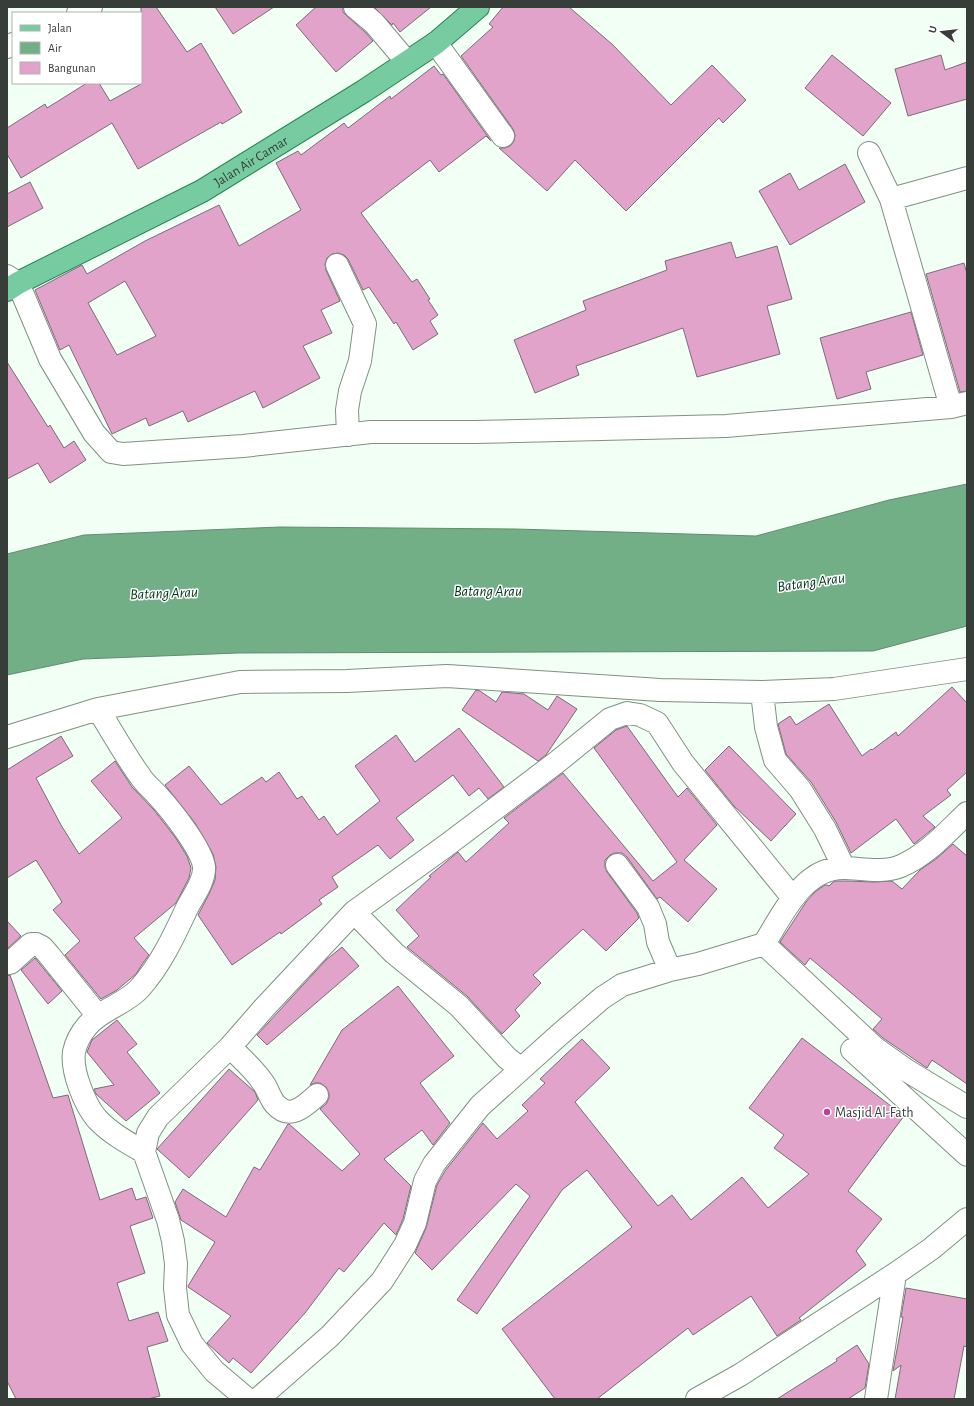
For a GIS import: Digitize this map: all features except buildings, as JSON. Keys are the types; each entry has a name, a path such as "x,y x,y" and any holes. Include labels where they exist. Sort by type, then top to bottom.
{"main road":[{"name":"Jalan Air Camar","path":"11,283 202,191 364,91 436,43 478,7"}],"street":[{"path":"80,12 91,7"},
{"path":"355,7 374,23 406,62"},
{"path":"436,43 503,136"},
{"path":"11,283 50,359 94,433 111,452 123,454 243,446 371,432 474,432 726,426 959,405 891,199 869,153"},
{"path":"891,199 967,178"},
{"path":"337,265 365,324 360,361 350,391 347,410 348,435"},
{"path":"7,737 98,709 240,682 347,681 447,676 660,690 762,692 834,689 967,669"},
{"path":"762,692 766,727 775,760 800,789 825,829 844,868"},
{"path":"98,709 141,778 159,797 192,841 202,858 204,868 202,880 179,927 153,972 138,990 122,1003 98,1016 88,1024 79,1036 74,1052 76,1075 84,1100 98,1119 113,1133 144,1152"},
{"path":"247,1399 214,1371 192,1344 178,1316 175,1288 176,1264 173,1241 168,1220 144,1152 148,1133 158,1117 230,1047 264,1008 354,912 459,836 557,762 610,719 627,713 640,715 657,724 683,763 793,898"},
{"path":"258,1399 330,1336 382,1281 405,1245 415,1223 425,1181 434,1164 480,1106 602,998 622,985 764,944 793,898 807,882 827,870 844,868 870,870 900,867 917,858 967,813"},
{"path":"617,865 648,907 655,924 658,942 670,970"},
{"path":"354,912 403,961 445,993 459,1006 502,1053 521,1069"},
{"path":"10,963 31,944 36,944 42,947 61,968 98,1016"},
{"path":"764,944 875,1048 906,1070 967,1107"},
{"path":"230,1047 252,1068 264,1084 275,1104 286,1111 292,1112 301,1109 317,1095"},
{"path":"852,1050 967,1155"},
{"path":"697,1399 740,1375 895,1274 931,1249 967,1219"},
{"path":"876,1399 895,1274"}],"water":[{"name":"Batang Arau","path":"967,484 967,626 873,651 238,653 83,659 7,675 7,554 84,535 280,527 515,529 756,536 889,500"}],"place":[{"name":"Masjid Al-Fath","path":"827,1112"}]}
